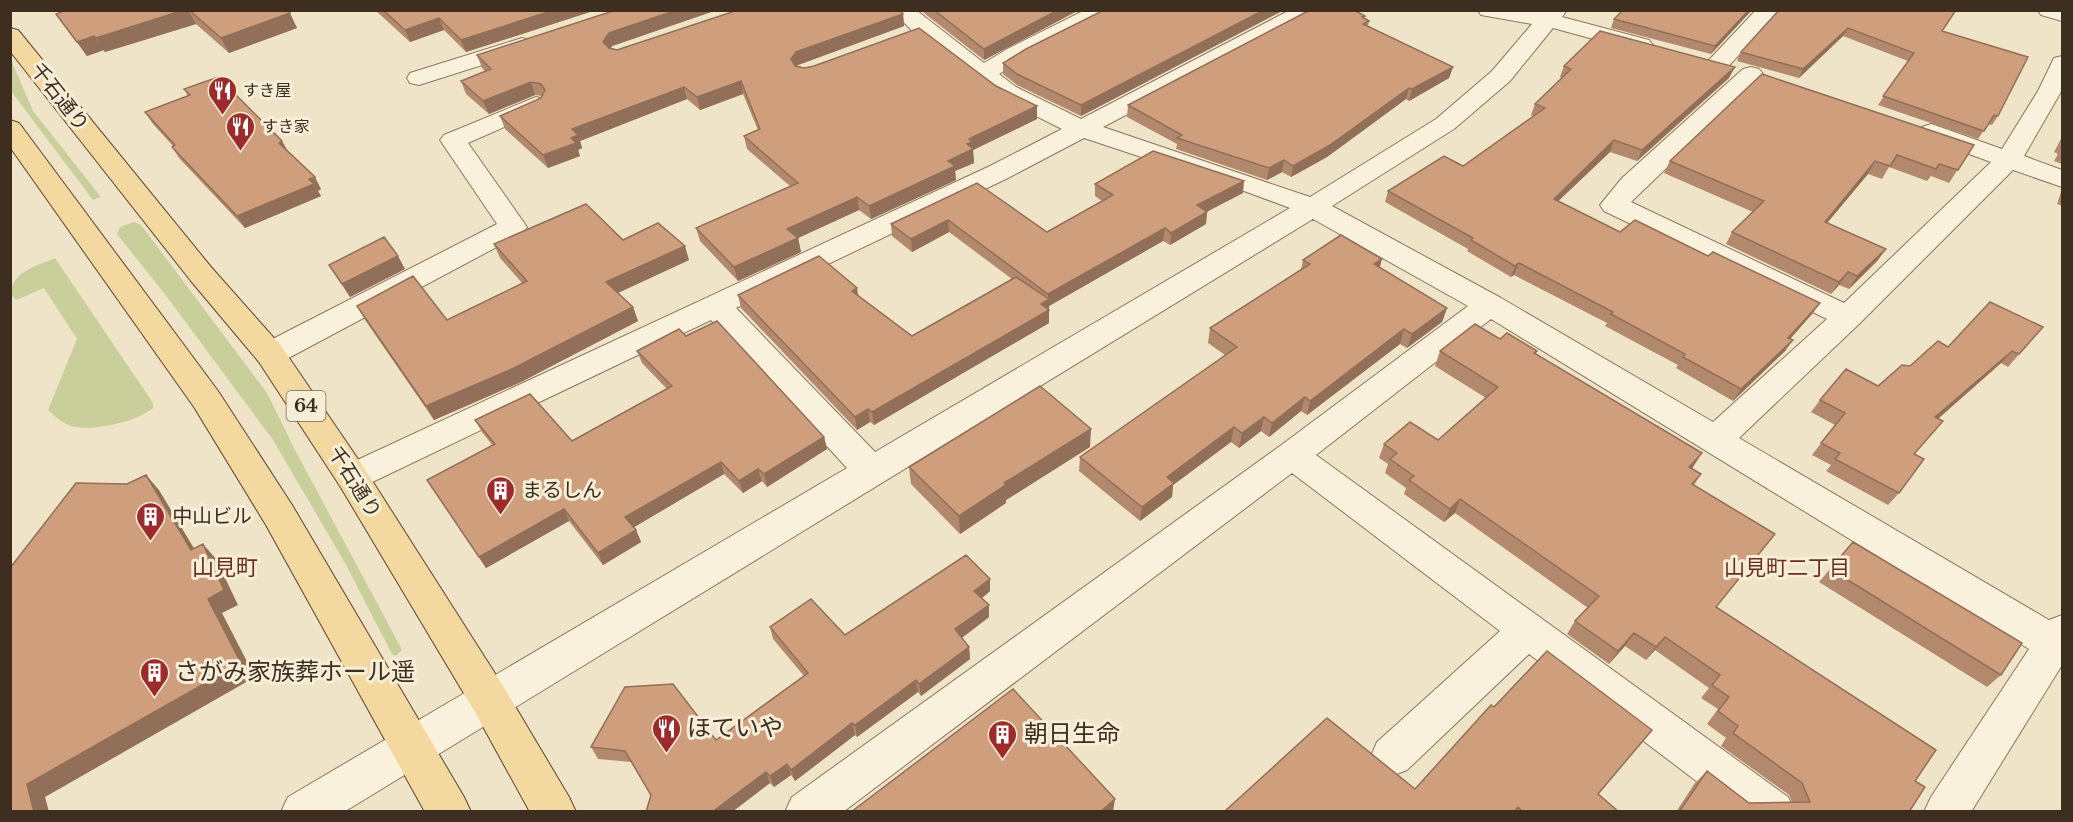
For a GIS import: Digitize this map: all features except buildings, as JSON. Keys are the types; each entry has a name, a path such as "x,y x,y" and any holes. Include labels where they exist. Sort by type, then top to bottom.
{"main road":[{"name":"千石通り","path":"10,35 201,274 270,354 352,477 489,699 554,812"},
{"path":"10,128 203,394 279,515 413,745 449,812"}],"street":[{"path":"903,10 912,32 983,74 1007,92 1080,128 1254,185 1312,207 1490,305 1715,440 2060,641 1947,812"},
{"path":"983,74 1017,52 1104,10"},
{"path":"352,477 999,172 1308,10"},
{"path":"1489,10 1553,15 1662,50"},
{"path":"1770,10 1706,62 1761,77 1632,184 1614,205 1848,317"},
{"path":"2049,10 2062,14"},
{"path":"303,812 1312,207 1445,124 1501,76 1553,15"},
{"path":"419,78 541,39"},
{"path":"1715,440 1848,317 2009,159 2056,92 2062,63"},
{"path":"270,354 513,227 453,140 536,104"},
{"path":"1911,126 2062,178"},
{"path":"715,305 854,454 872,470"},
{"path":"807,812 1292,455 1490,305"},
{"path":"1292,455 1773,812"},
{"path":"1392,756 1529,629"}],"green space":[{"path":"11,60 33,111 101,197 93,200 11,91"},
{"path":"134,222 141,225 267,393 402,650 396,656 392,654 345,563 273,440 164,293 117,234 120,227"},
{"path":"55,258 153,403 153,408 146,413 102,427 80,428 65,423 48,410 77,339 44,288 16,300 11,294 16,280 27,270"}],"place":[{"name":"すき屋","path":"222,116"},
{"name":"すき家","path":"241,152"},
{"name":"まるしん","path":"501,516"},
{"name":"中山ビル","path":"151,542"},
{"name":"さがみ家族葬ホール遥","path":"154,698"},
{"name":"ほていや","path":"666,754"},
{"name":"朝日生命","path":"1003,760"}],"district":[{"name":"山見町","path":"225,567"},
{"name":"山見町二丁目","path":"1787,568"}]}
